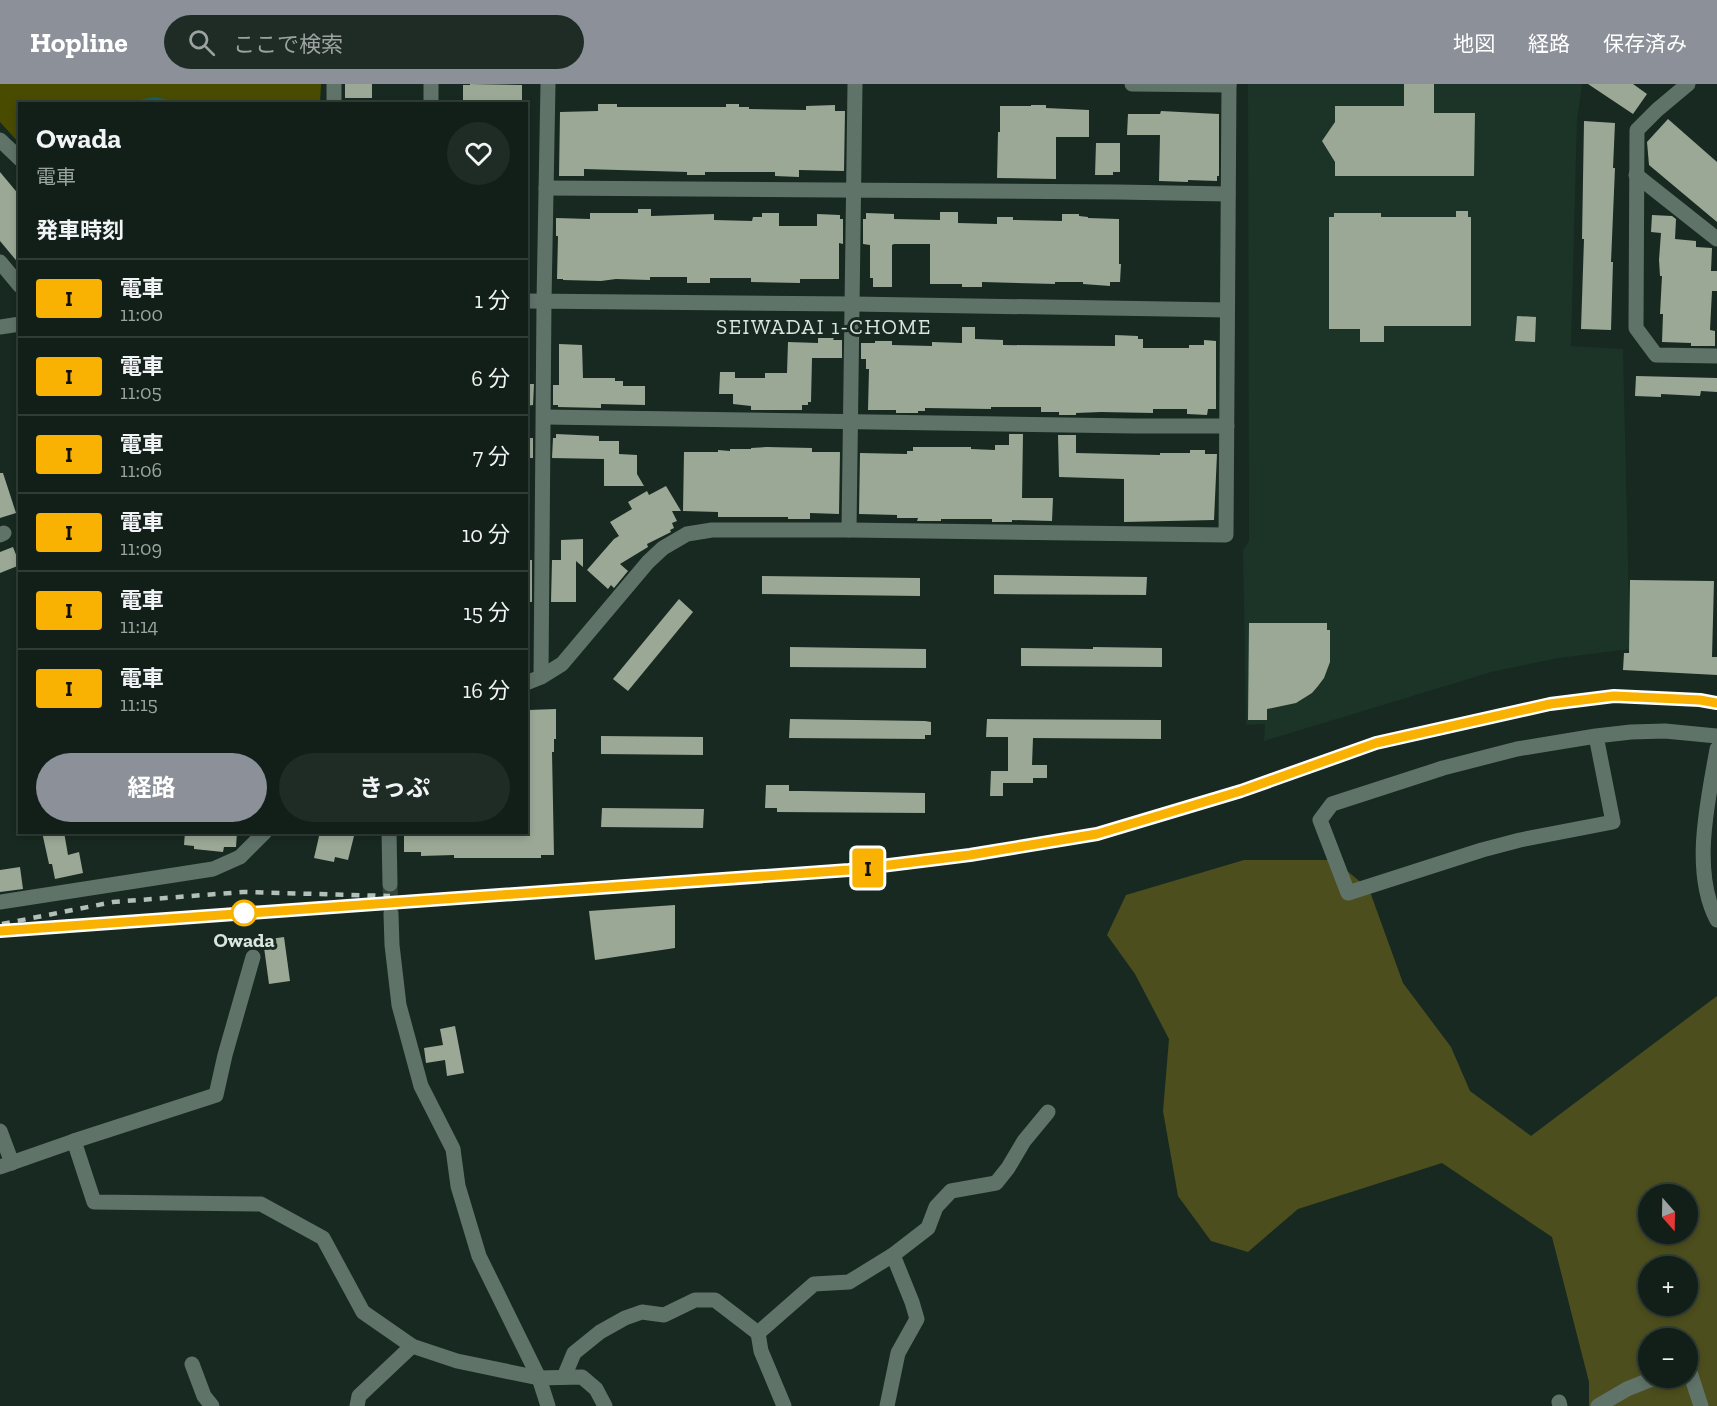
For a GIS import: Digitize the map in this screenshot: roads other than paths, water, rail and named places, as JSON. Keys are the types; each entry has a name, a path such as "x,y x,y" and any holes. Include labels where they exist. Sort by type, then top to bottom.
{"street":[{"path":"334,84 334,102"},
{"path":"431,84 431,102"},
{"path":"534,680 543,417 548,84"},
{"path":"849,530 855,84"},
{"path":"534,680 562,664 648,562 663,548 687,534 712,530 849,530 1226,535 1229,85 1132,84"},
{"path":"1688,84 1637,130 1636,328 1656,355 1717,356"},
{"path":"0,140 18,157"},
{"path":"1636,175 1717,239"},
{"path":"546,188 1228,194"},
{"path":"0,262 18,284"},
{"path":"528,301 1227,310"},
{"path":"0,327 18,324"},
{"path":"543,417 1227,426"},
{"path":"1596,736 1613,822 1520,840 1482,850 1348,893 1320,820 1332,804 1483,757 1517,749 1596,736 1631,732 1665,731 1717,736"},
{"path":"1717,749 1704,838 1706,888 1711,909 1717,920"},
{"path":"0,902 213,869 240,857 263,834"},
{"path":"389,834 390,884"},
{"path":"392,914 392,945 399,1005 421,1086 453,1149 458,1186 479,1256 539,1378 548,1406"},
{"path":"0,1131 6,1165 216,1095 253,957"},
{"path":"758,1333 814,1284 849,1282 893,1255 928,1228 936,1207 951,1191 996,1183 1024,1141 1048,1112"},
{"path":"74,1141 94,1202 261,1204 323,1238 363,1312 412,1346 458,1361 539,1378 582,1377 596,1389 605,1406"},
{"path":"887,1406 898,1353 917,1318 893,1255"},
{"path":"564,1377 574,1353 600,1332 625,1318 642,1312 664,1315 695,1300 714,1300 758,1333 761,1351 784,1406"},
{"path":"357,1406 360,1396 412,1346"},
{"path":"192,1364 204,1396 212,1406"},
{"path":"1598,1406 1638,1385"},
{"path":"1695,1388 1701,1406"}],"water":[{"path":"155,97 178,102 127,102"}],"tunnel":[{"path":"390,884 391,914"}],"railway":[{"path":"0,931 849,870 970,855 1097,834 1241,791 1376,743 1550,704 1614,697 1700,700 1717,703"},
{"path":"2,924 113,902 243,892 390,896"}],"train":[{"name":"I","path":"0,931 849,870 970,855 1097,834 1241,791 1376,743 1550,704 1614,696 1700,700 1717,703"}],"place":[{"name":"Owada","path":"244,913"}],"district":[{"name":"SEIWADAI 1-CHOME","path":"824,327"}]}
